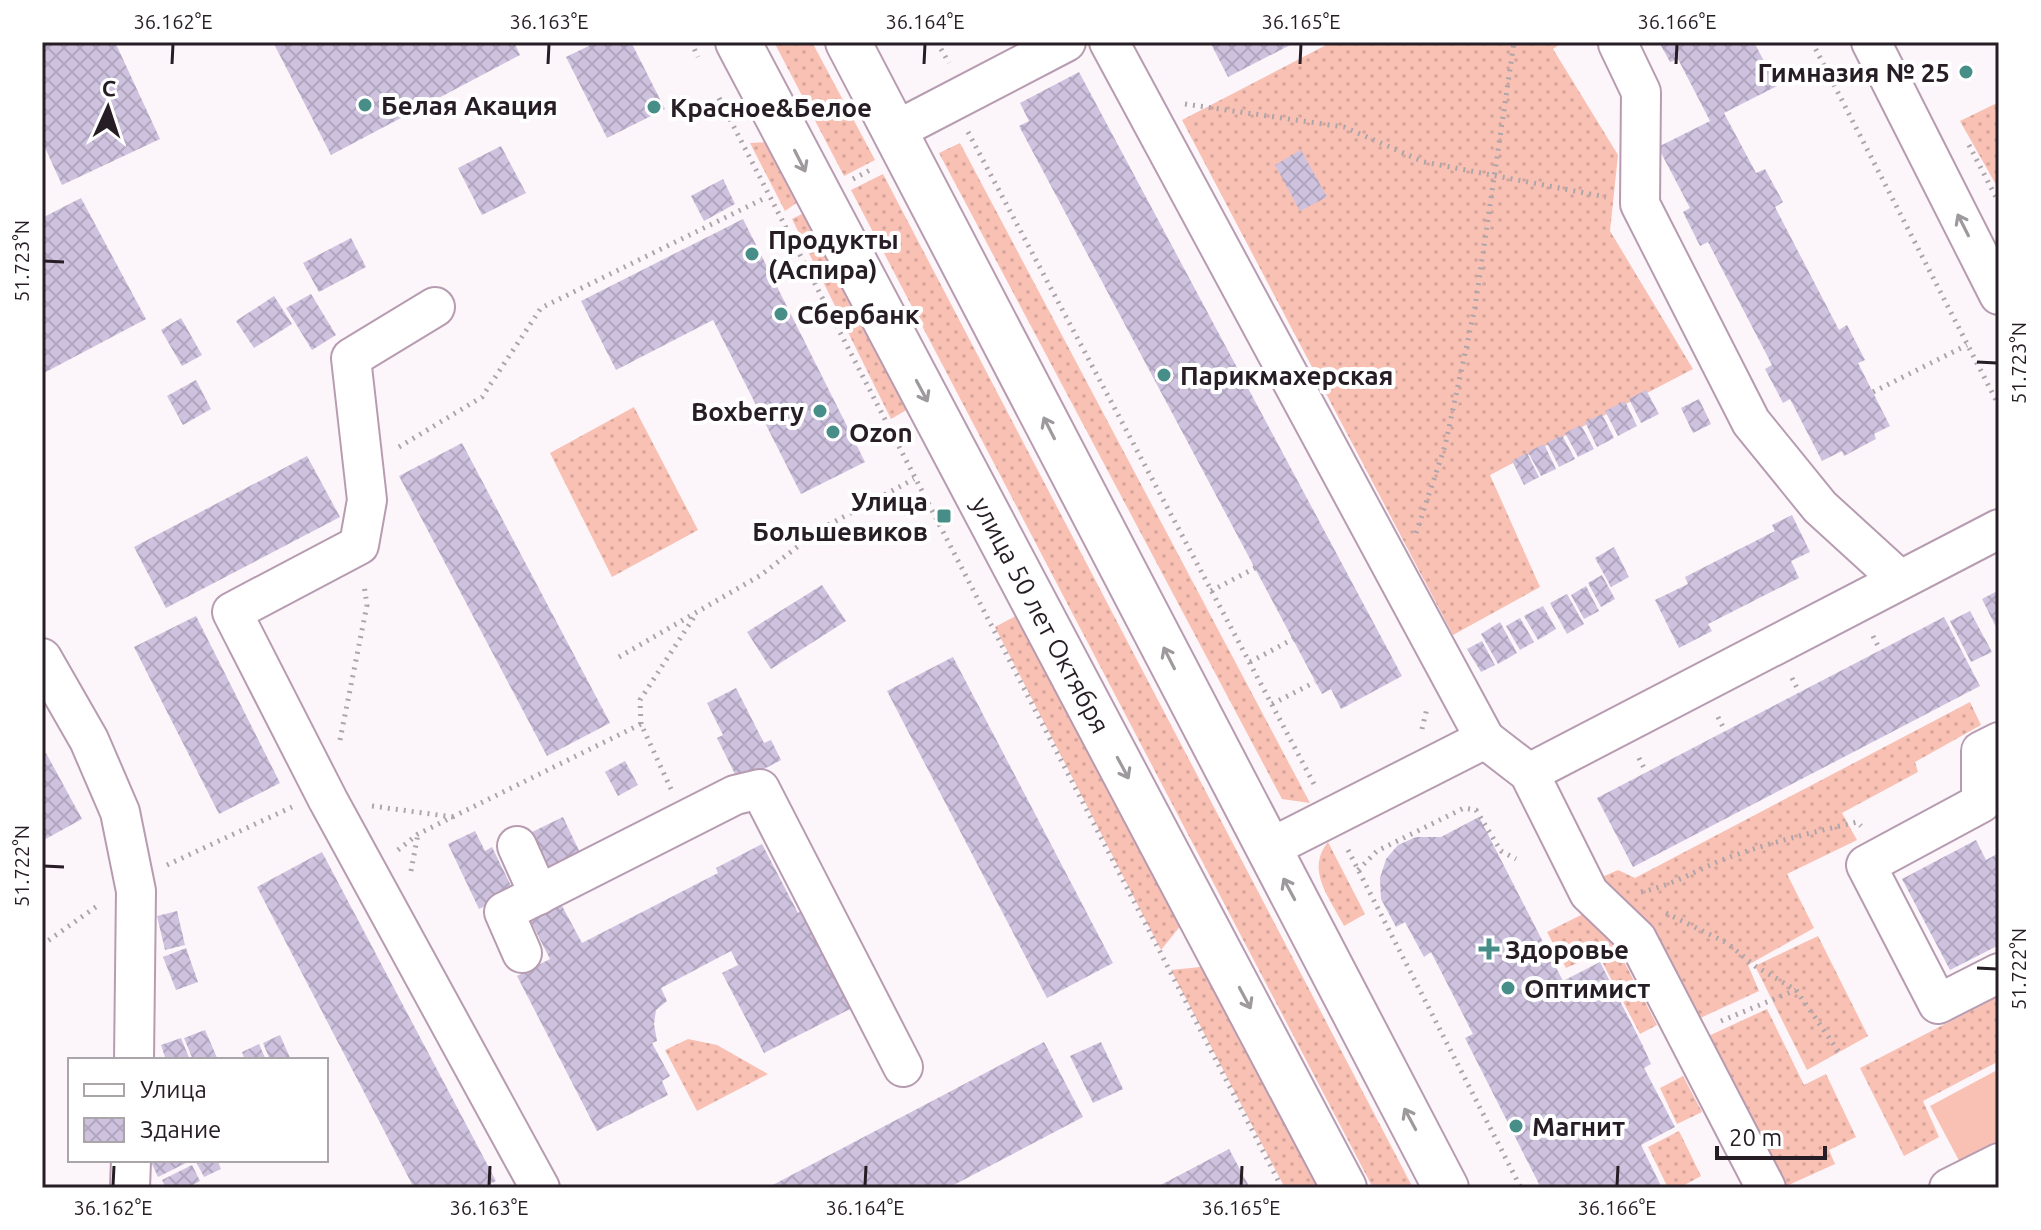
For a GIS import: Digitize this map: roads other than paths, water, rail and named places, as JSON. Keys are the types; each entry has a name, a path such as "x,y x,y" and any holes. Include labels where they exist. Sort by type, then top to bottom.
{"main road":[{"name":"улица 50 лет Октября","path":"738,42 1344,1188"},
{"path":"848,42 1446,1188"}],"street":[{"path":"895,131 1066,42"},
{"path":"1109,42 1485,739 1529,773 1589,893 1637,939 1766,1188"},
{"path":"1871,42 1999,295"},
{"path":"1618,44 1641,92 1640,204 1751,422 1820,507 1900,580"},
{"path":"435,307 351,358 367,500 359,545 232,612 328,800 540,1188"},
{"path":"1529,773 1999,529"},
{"path":"42,658 89,740 120,812 134,880 134,1058"},
{"path":"1268,849 1485,739"},
{"path":"1999,742 1981,751 1981,803 1866,865 1938,1004 1999,973"},
{"path":"522,953 504,912 735,795 760,789 903,1067"},
{"path":"517,846 539,895"},
{"path":"130,1188 131,1162"},
{"path":"1949,1188 1999,1163"}],"place":[{"name":"Гимназия № 25","path":"1966,72"},
{"name":"Белая Акация","path":"365,105"},
{"name":"Красное&Белое","path":"654,107"},
{"name":"Продукты (Аспира)","path":"752,254"},
{"name":"Сбербанк","path":"781,314"},
{"name":"Парикмахерская","path":"1164,375"},
{"name":"Boxberry","path":"820,411"},
{"name":"Ozon","path":"833,432"},
{"name":"Улица Большевиков","path":"944,516"},
{"name":"Здоровье","path":"1489,949"},
{"name":"Оптимист","path":"1508,988"},
{"name":"Магнит","path":"1516,1126"}]}
